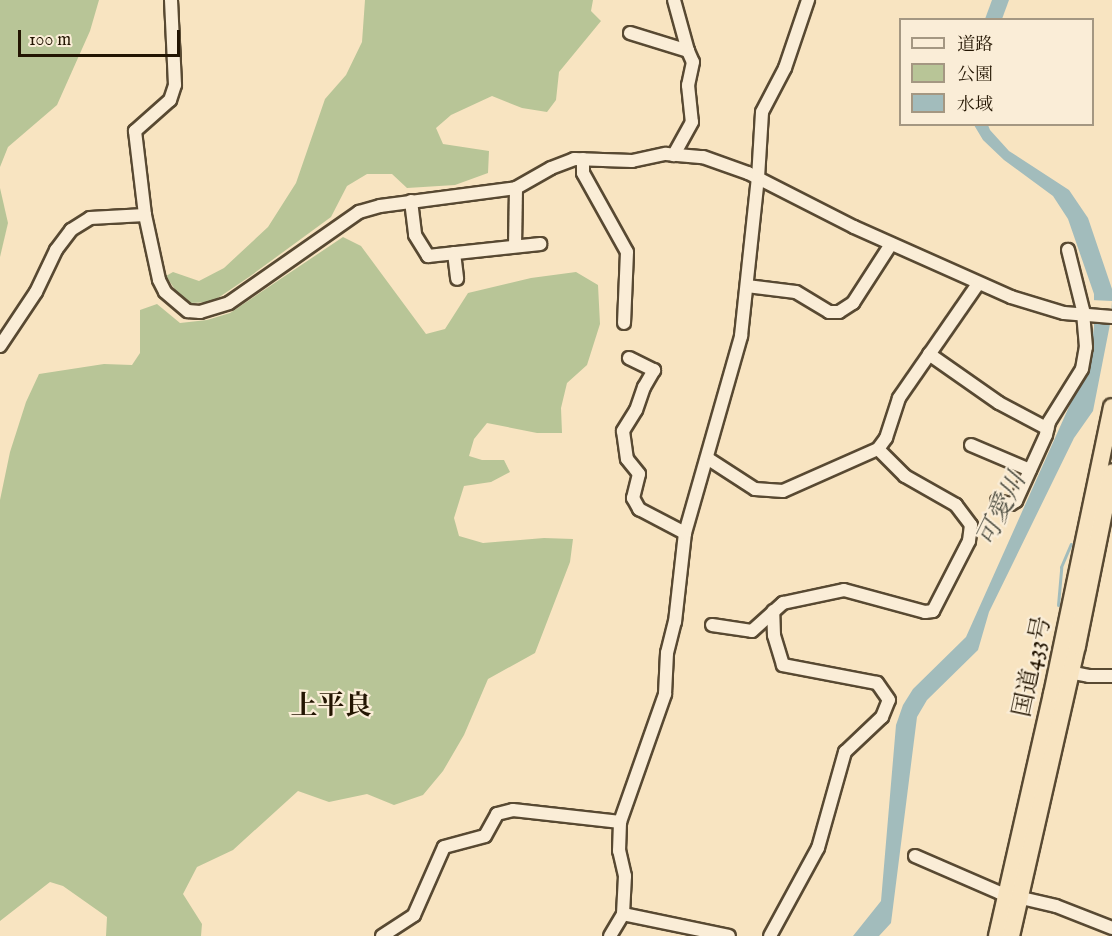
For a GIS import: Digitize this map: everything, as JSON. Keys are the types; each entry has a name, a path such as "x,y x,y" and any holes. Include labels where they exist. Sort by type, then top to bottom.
{"highway":[{"name":"国道433号","path":"1064,671 1112,407"},
{"name":"国道433号","path":"997,936 1013,896 1112,473"},
{"name":"国道433号","path":"1011,936 1013,896"}],"street":[{"path":"171,0 175,85 170,100 135,131 145,215 159,280 165,292 188,311 200,312 229,303 359,212 411,201 516,188 551,168 574,159 632,161 675,155 703,157 758,178 978,284 1055,310 1112,317"},
{"path":"674,0 693,62 688,85 692,122 675,155"},
{"path":"610,936 623,914 625,876 619,851 620,822 665,694 668,653 675,622 685,533 741,336 758,178 762,112 785,68 808,0"},
{"path":"630,33 688,51"},
{"path":"583,159 583,173 627,252 624,323"},
{"path":"515,246 516,188"},
{"path":"411,201 415,235 428,256 540,244"},
{"path":"0,346 36,292 56,250 71,230 90,218 145,215"},
{"path":"747,286 796,292 829,312 839,312 853,303 891,244"},
{"path":"997,501 1014,503 1050,420 1082,369 1086,347 1086,312 1068,250"},
{"path":"454,253 457,279"},
{"path":"708,458 755,489 783,491 878,449 886,438 899,398 978,284"},
{"path":"1086,312 1112,309"},
{"path":"929,354 999,404 1048,429"},
{"path":"629,358 654,370 644,387 636,410 623,431 627,459 639,474 633,498 639,509 685,533"},
{"path":"971,445 1030,470"},
{"path":"712,625 752,631 783,603 844,590 929,613 936,607 969,541 970,525 956,505 905,476 878,449"},
{"path":"770,936 818,848 845,752 882,717 889,700 878,683 783,665 774,634 773,611"},
{"path":"1064,671 1112,676"},
{"path":"382,936 414,915 444,847 484,836 497,814 505,810 620,822"},
{"path":"915,856 1013,896 1056,906 1112,928"},
{"path":"623,914 729,936"}],"green space":[{"path":"0,0 99,0 90,31 57,105 8,147 0,167"},
{"path":"365,0 593,0 591,11 601,21 559,72 556,100 547,112 522,108 492,96 451,115 436,128 443,144 489,151 488,173 455,185 407,188 392,174 367,174 347,186 331,217 212,302 191,303 176,291 166,276 173,272 199,281 224,268 268,227 296,183 325,99 346,75 362,42"},
{"path":"0,188 8,223 0,257"},
{"path":"343,237 361,246 426,334 445,329 468,293 531,278 576,272 598,285 600,324 587,365 567,383 561,408 562,433 537,433 487,423 474,439 469,456 482,460 504,460 510,472 491,482 464,486 454,518 459,536 483,543 544,538 573,539 570,562 535,653 488,679 464,735 443,771 423,795 394,805 367,794 329,802 298,791 233,850 197,867 183,894 202,924 201,936 106,936 107,917 63,886 50,882 0,921 0,500 10,452 26,402 39,374 104,364 132,365 140,353 140,310 157,304 180,323 207,320 230,313"}],"water":[{"path":"992,0 1009,0 1002,18 985,18"},
{"path":"975,126 988,126 1009,151 1069,190 1088,218 1112,289 1112,314 1093,411 1074,438 989,612 978,650 927,700 917,717 891,923 879,936 853,936 881,901 896,725 903,705 913,689 966,637 1089,362 1094,327 1094,294 1068,219 1053,196 1004,160 983,140"}],"pier":[{"path":"1091,300 1112,301 1111,313 1090,312"}],"waterway":[{"path":"1058,605 1061,567 1071,544"}],"district":[{"name":"上平良","path":"331,708"}],"water label":[{"name":"可愛川","path":"1002,510"}]}
